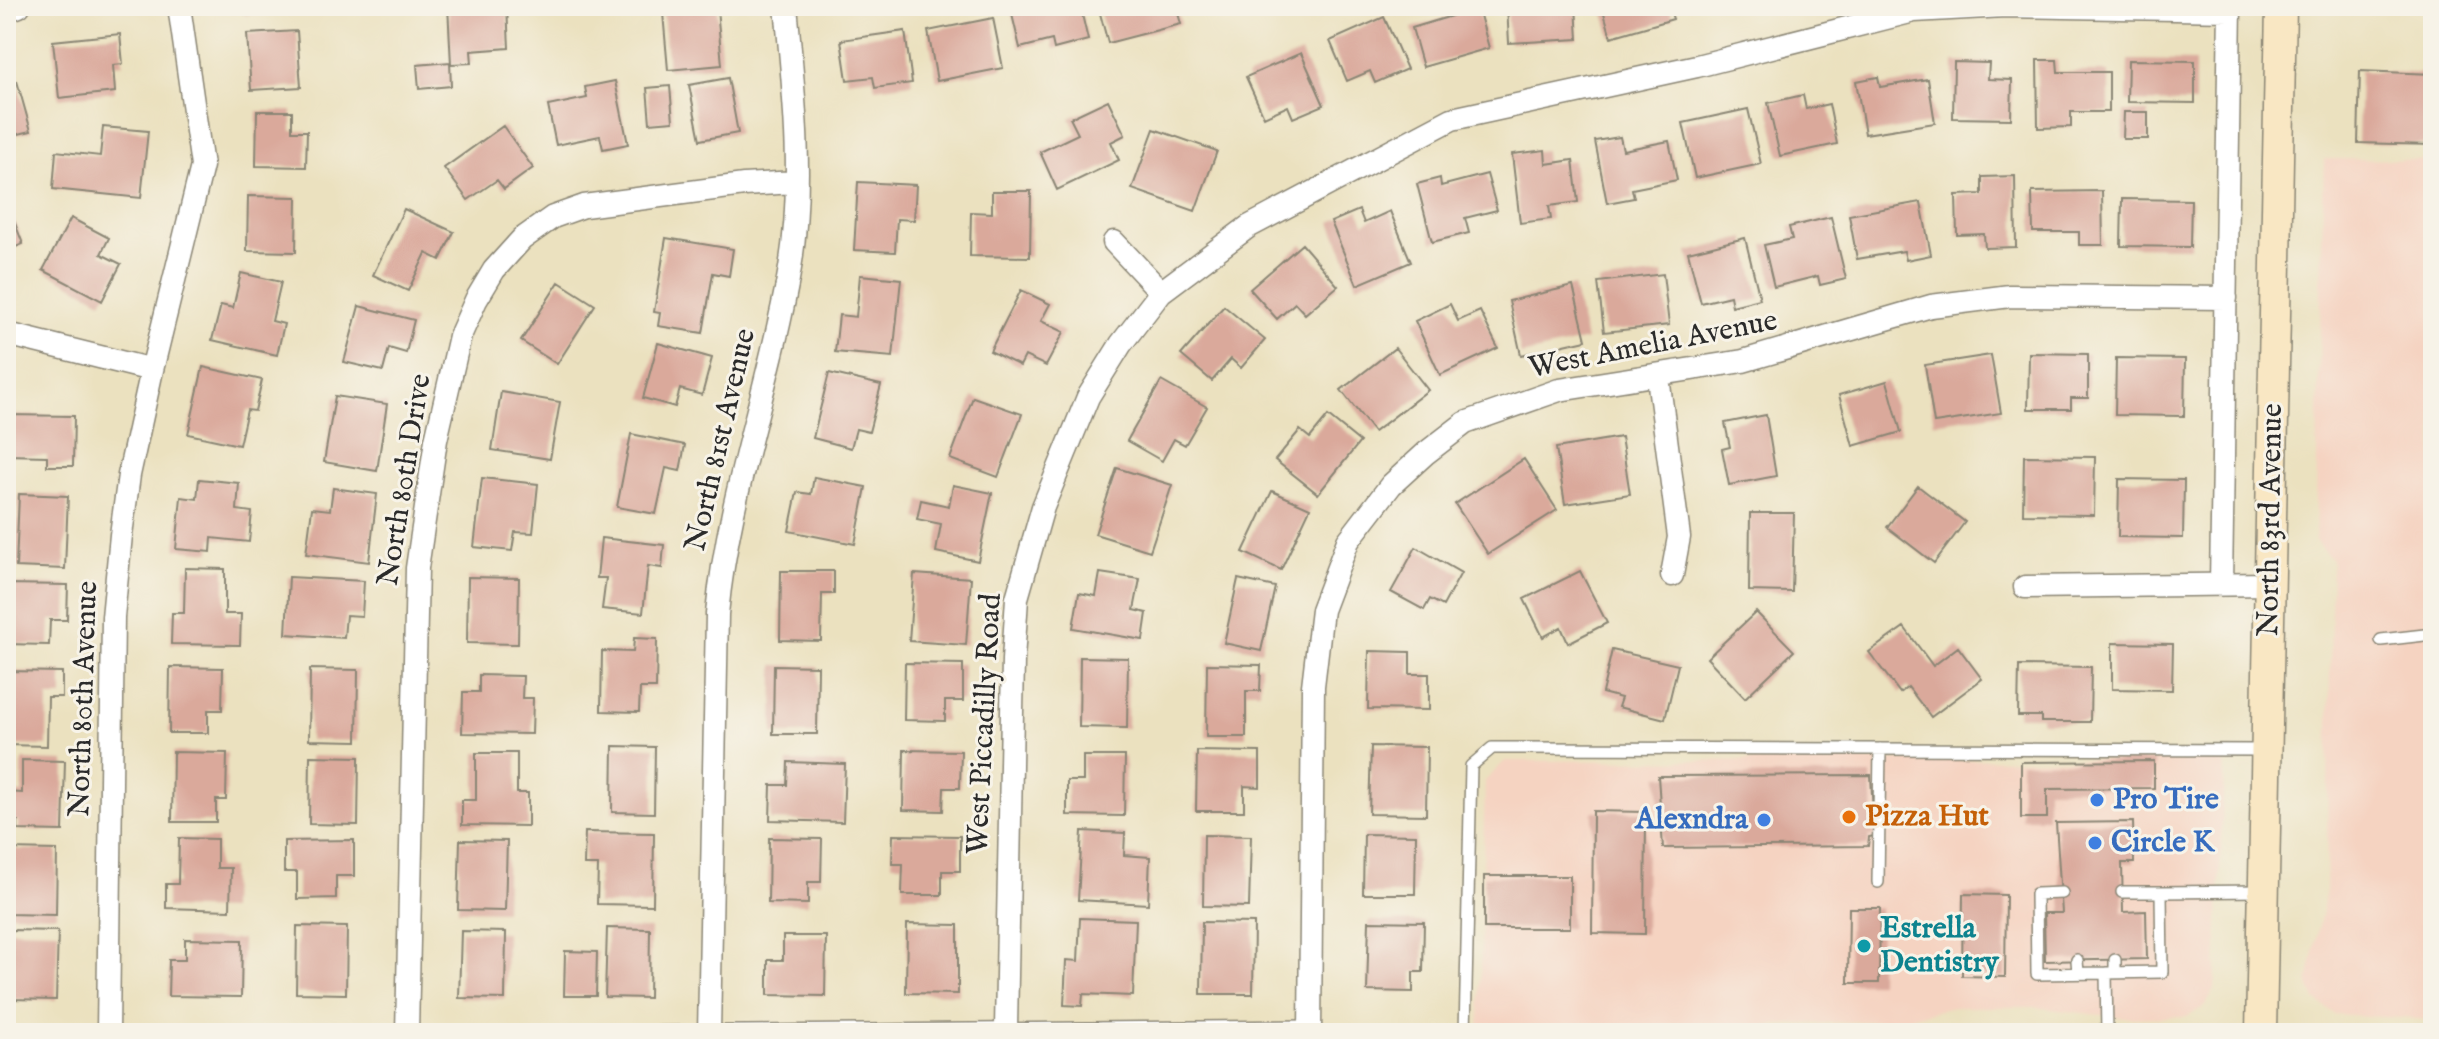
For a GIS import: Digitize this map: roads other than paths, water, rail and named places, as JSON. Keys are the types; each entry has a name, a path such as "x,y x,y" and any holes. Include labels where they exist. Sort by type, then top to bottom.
{"main road":[{"name":"North 83rd Avenue","path":"2261,1033 2281,6"}],"street":[{"path":"6,11 19,6"},
{"name":"North 80th Avenue","path":"108,1033 113,617 129,475 202,166 179,6"},
{"name":"North 81st Avenue","path":"709,1032 717,614 730,512 781,317 790,264 795,182 786,6"},
{"name":"West Piccadilly Road","path":"1006,1028 1013,660 1017,598 1043,507 1088,397 1121,344 1161,292 1248,227 1452,119 1697,66 1914,11 2005,6 2230,8"},
{"name":"North 83rd Avenue","path":"2221,584 2230,8"},
{"name":"North 80th Drive","path":"407,1033 417,568 436,440 460,336 476,300 494,270 522,239 553,217 584,206 744,185 795,182"},
{"path":"1114,242 1161,292"},
{"name":"West Amelia Avenue","path":"1310,1030 1315,649 1329,586 1348,541 1391,485 1465,423 1559,390 1658,377 1743,361 1885,318 1957,302 2010,296 2226,298"},
{"path":"7,334 152,370"},
{"path":"1658,377 1679,537 1672,575"},
{"path":"2025,587 2270,584"}],"lane":[{"path":"2381,640 2433,634"},
{"path":"1465,1033 1471,766 1492,748 2267,750"},
{"path":"1878,882 1880,749"},
{"path":"2122,892 2263,891"},
{"path":"2062,893 2036,894 2037,974 2162,972 2161,892"},
{"path":"2077,960 2078,973"},
{"path":"2107,1033 2111,973 2115,960"},
{"path":"527,1033 1006,1028 1310,1030"}],"place":[{"name":"Pro Tire","path":"2097,800"},
{"name":"Pizza Hut","path":"1849,817"},
{"name":"Alexndra","path":"1764,820"},
{"name":"Circle K","path":"2095,843"},
{"name":"Estrella Dentistry","path":"1864,946"}]}
